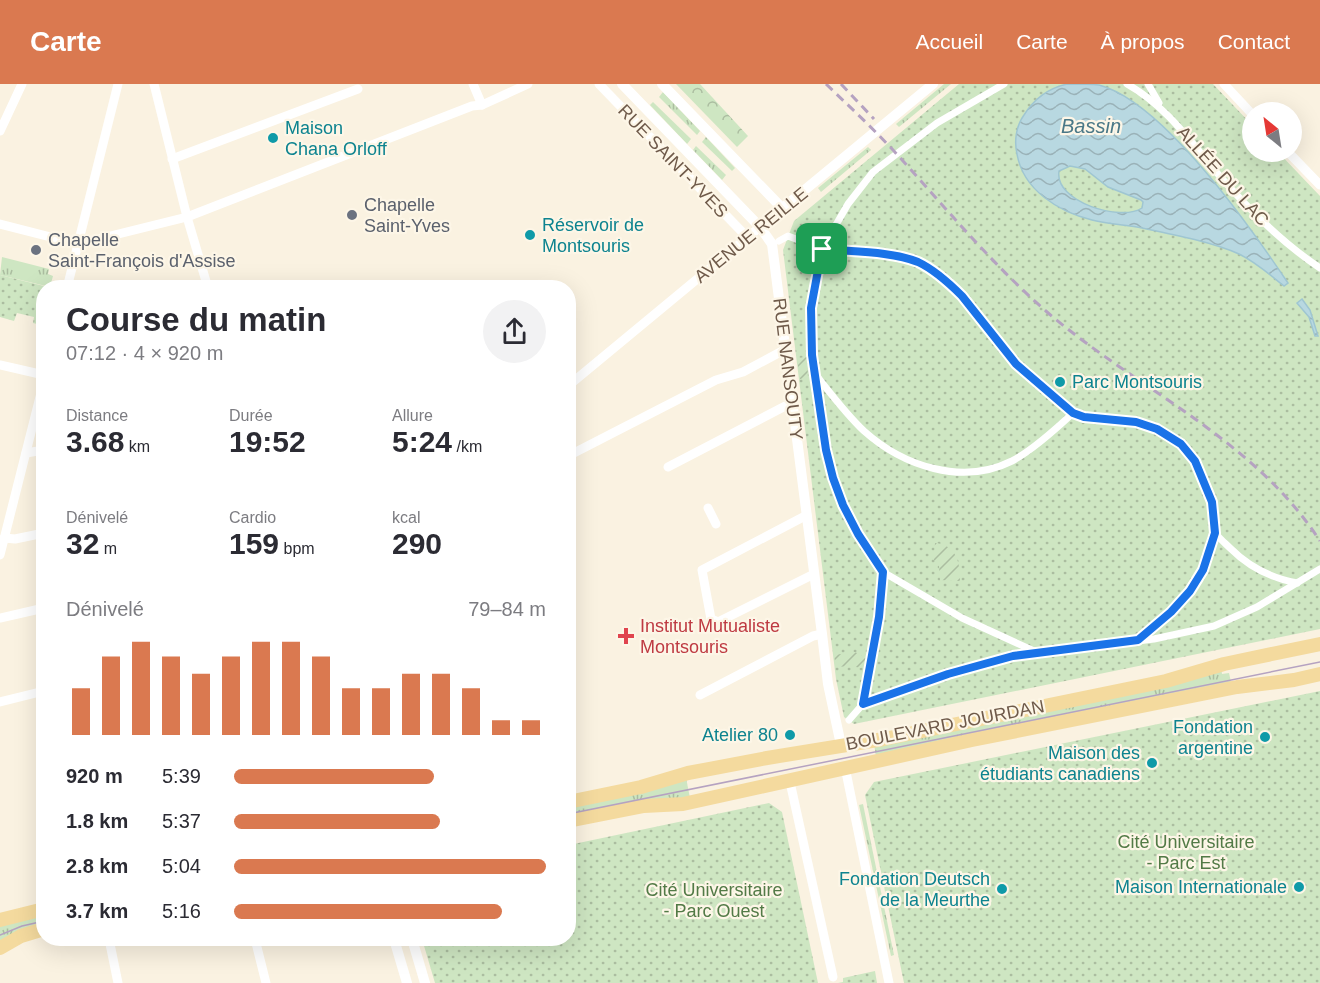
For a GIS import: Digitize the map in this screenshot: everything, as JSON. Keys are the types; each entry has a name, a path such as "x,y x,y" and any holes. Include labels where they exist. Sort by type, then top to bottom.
{"main road":[{"name":"BOULEVARD JOURDAN","path":"576,800 641,787 688,773 884,739 1154,683 1219,665 1320,644"},
{"name":"BOULEVARD JOURDAN","path":"576,819 644,806 683,804 790,782 845,767 1237,687 1294,680 1320,674"},
{"path":"0,920 36,911"},
{"path":"0,948 21,936 36,931"}],"street":[{"path":"0,131 22,84"},
{"path":"69,280 118,84"},
{"path":"154,84 187,217 206,280"},
{"path":"473,84 482,105"},
{"path":"0,224 78,244 187,217 472,106 482,105 528,84"},
{"name":"RUE SAINT-YVES","path":"599,84 747,237"},
{"name":"RUE NANSOUTY","path":"622,84 760,227 772,244 828,684 841,745"},
{"path":"662,84 783,208"},
{"name":"AVENUE REILLE","path":"576,379 933,84"},
{"path":"1004,84 937,123 902,148 873,172 854,195 822,249 811,308 814,373 826,450 833,478 850,520 883,572 962,618 1035,652"},
{"name":"ALLÉE DU LAC","path":"1127,84 1161,108 1254,215 1320,268"},
{"path":"1148,84 1161,108"},
{"path":"1224,84 1242,103"},
{"path":"172,159 358,89"},
{"path":"1298,162 1320,185"},
{"path":"779,241 788,236 822,249 904,258 927,267 962,296 1016,364 1073,413 1084,417 1136,422 1151,426 1165,432 1181,444 1200,470 1212,502 1215,533 1203,570 1190,591 1171,612 1138,640"},
{"path":"576,452 716,380 743,372 786,349"},
{"path":"0,365 36,373"},
{"path":"814,373 855,422 877,441 903,457 929,467 948,471 961,473 985,471 1013,460 1073,413"},
{"path":"668,467 793,402"},
{"path":"0,555 2,538 36,413"},
{"path":"26,453 36,451"},
{"path":"708,508 716,524"},
{"path":"807,515 702,570 711,619 718,622 814,574"},
{"path":"1215,533 1253,568 1270,576 1297,582"},
{"path":"2,538 15,539 36,534"},
{"path":"849,720 863,704 948,674 1013,656 1177,635 1227,621 1257,607 1320,569"},
{"path":"863,704 879,617 883,572"},
{"path":"0,618 36,610"},
{"path":"700,694 813,636 822,634"},
{"path":"0,702 36,693"},
{"path":"845,767 889,983"},
{"path":"790,782 833,977"},
{"path":"110,946 118,983"},
{"path":"257,946 266,983"},
{"path":"396,946 407,983"},
{"path":"414,946 425,983"}],"green space":[{"path":"676,84 700,84 748,136 737,147"},
{"path":"944,84 951,84 899,127 896,124"},
{"name":"Parc Montsouris","path":"959,84 1213,84 1242,114 1242,162 1288,162 1320,196 1320,629 854,724 844,717 836,679 783,250 794,221"},
{"path":"663,92 700,131 697,135 659,97"},
{"path":"653,102 691,139 687,144 650,105"},
{"path":"706,137 735,168 732,171 702,142"},
{"path":"696,146 726,175 722,180 693,150"},
{"path":"868,147 871,150 821,192 818,188"},
{"path":"2,257 49,269 48,274 53,276 52,280 36,280 36,284 0,275"},
{"path":"0,275 36,284 36,324 33,323 34,317 17,313 14,321 0,317"},
{"path":"807,357 808,378 800,379 797,358"},
{"path":"935,543 942,544 953,551 958,562 960,581 940,580 939,566 934,560"},
{"path":"855,652 866,658 861,668 836,667 834,655"},
{"path":"1221,667 1222,674 1229,673 1231,682 876,755 874,745"},
{"name":"Cité Universitaire - Parc Est","path":"1320,691 1320,983 904,983 865,795 874,782"},
{"path":"686,778 690,798 576,816 576,804"},
{"name":"Cité Universitaire - Parc Ouest","path":"769,803 782,812 818,983 435,983 424,946 576,946 576,844"},
{"path":"863,804 894,955 891,956 859,805"},
{"path":"36,915 36,928 0,943 0,924"},
{"path":"875,971 877,983 838,983 843,982 843,978"}],"water":[{"name":"Bassin","path":"1067,84 1099,85 1124,96 1151,115 1204,170 1252,231 1288,283 1284,286 1251,261 1228,250 1166,233 1092,220 1067,211 1044,198 1035,189 1021,167 1016,149 1016,134 1021,119 1032,104 1048,91","holes":["1070,166 1085,169 1108,187 1141,200 1142,208 1132,212 1105,211 1078,200 1067,192 1060,182 1059,171"]},
{"path":"1302,299 1310,310 1318,336 1315,336 1309,317 1297,303"}],"tram line":[{"path":"576,812 1320,662"},
{"path":"0,935 36,923"}],"railway":[{"path":"826,84 885,141 973,239 1047,312 1082,340 1228,444 1262,473 1293,505 1320,541"},
{"path":"841,84 874,119"}],"place":[{"name":"Maison Chana Orloff","path":"273,138"},
{"name":"Chapelle Saint-Yves","path":"352,215"},
{"name":"Réservoir de Montsouris","path":"530,235"},
{"name":"Chapelle Saint-François d'Assise","path":"36,250"},
{"name":"Parc Montsouris","path":"1060,382"},
{"name":"Institut Mutualiste Montsouris","path":"626,636"},
{"name":"Atelier 80","path":"790,735"},
{"name":"Fondation argentine","path":"1265,737"},
{"name":"Maison des étudiants canadiens","path":"1152,763"},
{"name":"Maison Internationale","path":"1299,887"},
{"name":"Fondation Deutsch de la Meurthe","path":"1002,889"}],"route":[{"path":"822,249 916,261 952,286 1016,364 1073,413 1084,417 1136,422 1151,426 1165,432 1181,444 1200,470 1212,502 1215,533 1203,570 1178,606 1138,640 1013,656 948,674 863,704 879,617 883,572 850,520 833,478 826,450 812,355 811,308 822,249"}]}
